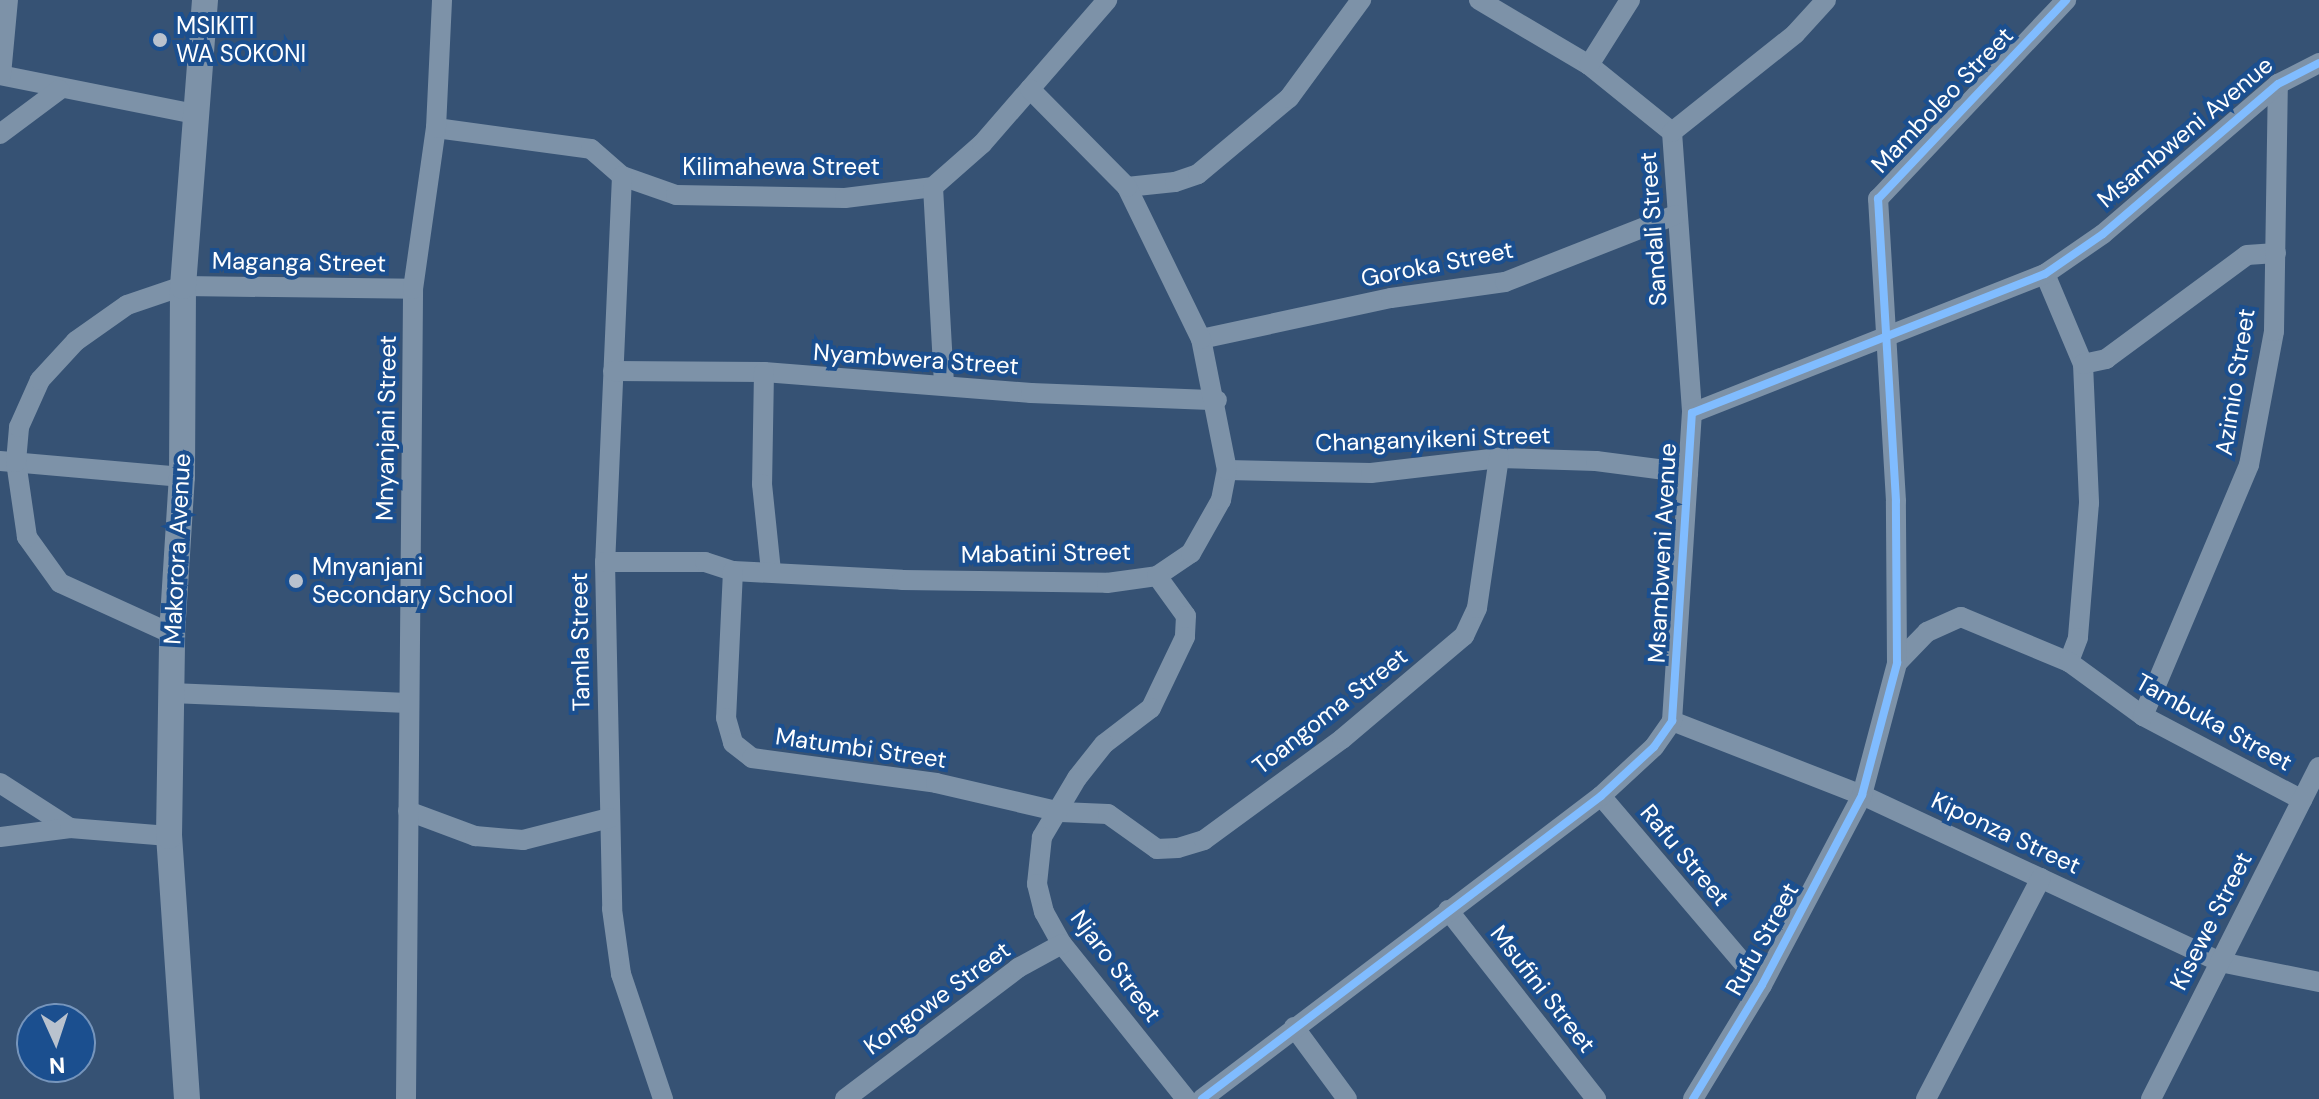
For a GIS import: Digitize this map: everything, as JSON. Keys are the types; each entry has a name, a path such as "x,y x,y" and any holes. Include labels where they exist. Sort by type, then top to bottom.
{"street":[{"path":"8,0 0,75 59,90 196,114"},
{"name":"Makorora Avenue","path":"187,1099 169,836 171,693 182,477 183,286 205,0"},
{"name":"Mnyanjani Street","path":"406,1099 413,289 436,128 442,0"},
{"path":"944,384 933,187 982,144 1107,0"},
{"path":"1127,187 1175,182 1198,174 1289,98 1361,0"},
{"name":"Sandali Street","path":"1479,0 1589,65 1672,132 1675,215 1692,413"},
{"path":"1589,65 1630,0"},
{"path":"1672,132 1795,34 1826,0"},
{"name":"Mamboleo Street","path":"1888,335 1875,216 1878,199 2066,0"},
{"name":"Msambweni Avenue","path":"1672,721 1692,413 2045,274 2103,234 2278,84 2319,63"},
{"name":"Azimio Street","path":"2143,716 2249,465 2274,331 2278,84"},
{"name":"Mabatini Street","path":"605,562 705,562 733,571 902,580 1107,583 1157,576 1191,553 1221,500 1227,470 1217,400 1201,339 1127,187 1030,89"},
{"path":"0,134 59,90"},
{"name":"Kilimahewa Street","path":"436,128 591,149 622,176 676,195 845,198 933,187"},
{"name":"Tamla Street","path":"622,176 605,562 612,909 621,974 663,1099"},
{"name":"Goroka Street","path":"1201,339 1391,298 1505,282 1675,215"},
{"path":"2083,364 2106,359 2247,255 2276,253"},
{"path":"2045,274 2083,364 2089,503 2078,638 2069,662"},
{"name":"Maganga Street","path":"172,634 60,583 27,537 8,461 40,380 76,341 127,305 183,286 413,289"},
{"path":"1888,335 1897,663"},
{"name":"Nyambwera Street","path":"613,371 764,372 1217,400"},
{"path":"764,372 762,484 771,571"},
{"name":"Changanyikeni Street","path":"1227,470 1371,473 1499,458 1596,461 1688,473"},
{"name":"Toangoma Street","path":"1061,812 1108,814 1157,849 1178,848 1204,840 1342,739 1464,636 1477,608 1499,458"},
{"path":"8,461 182,477"},
{"name":"Matumbi Street","path":"733,571 726,718 733,743 752,758 936,783 1061,812"},
{"name":"Njaro Street","path":"1157,576 1186,616 1185,637 1151,708 1104,744 1077,778 1061,812 1042,837 1036,860 1044,912 1062,944 1186,1099"},
{"name":"Tambuka Street","path":"1897,663 1927,632 1961,617 2069,662 2143,716 2302,800"},
{"name":"Rufu Street","path":"1693,1099 1762,985 1862,795 1897,663"},
{"path":"171,693 408,703"},
{"path":"1202,1099 1601,796 1654,747 1672,721"},
{"name":"Kiponza Street","path":"1672,721 1862,795 2220,962 2319,982"},
{"name":"Kisewe Street","path":"2151,1099 2319,767"},
{"path":"0,783 70,828"},
{"name":"Rafu Street","path":"1601,796 1762,985"},
{"path":"408,811 475,836 523,840 609,818"},
{"path":"0,837 70,828 169,836"},
{"path":"1926,1099 2041,878"},
{"name":"Msufini Street","path":"1448,910 1596,1099"},
{"name":"Kongowe Street","path":"845,1099 1018,968 1062,944"},
{"path":"1294,1027 1347,1099"}],"cycle path":[{"path":"1693,1099 1762,985 1862,795 1897,663 1896,501 1878,199 2066,0"},
{"path":"1202,1099 1601,796 1654,747 1672,721 1692,413 2045,274 2103,234 2278,84 2319,63"}],"place":[{"name":"MSIKITI WA SOKONI","path":"160,40"},
{"name":"Mnyanjani Secondary School","path":"296,581"}]}
